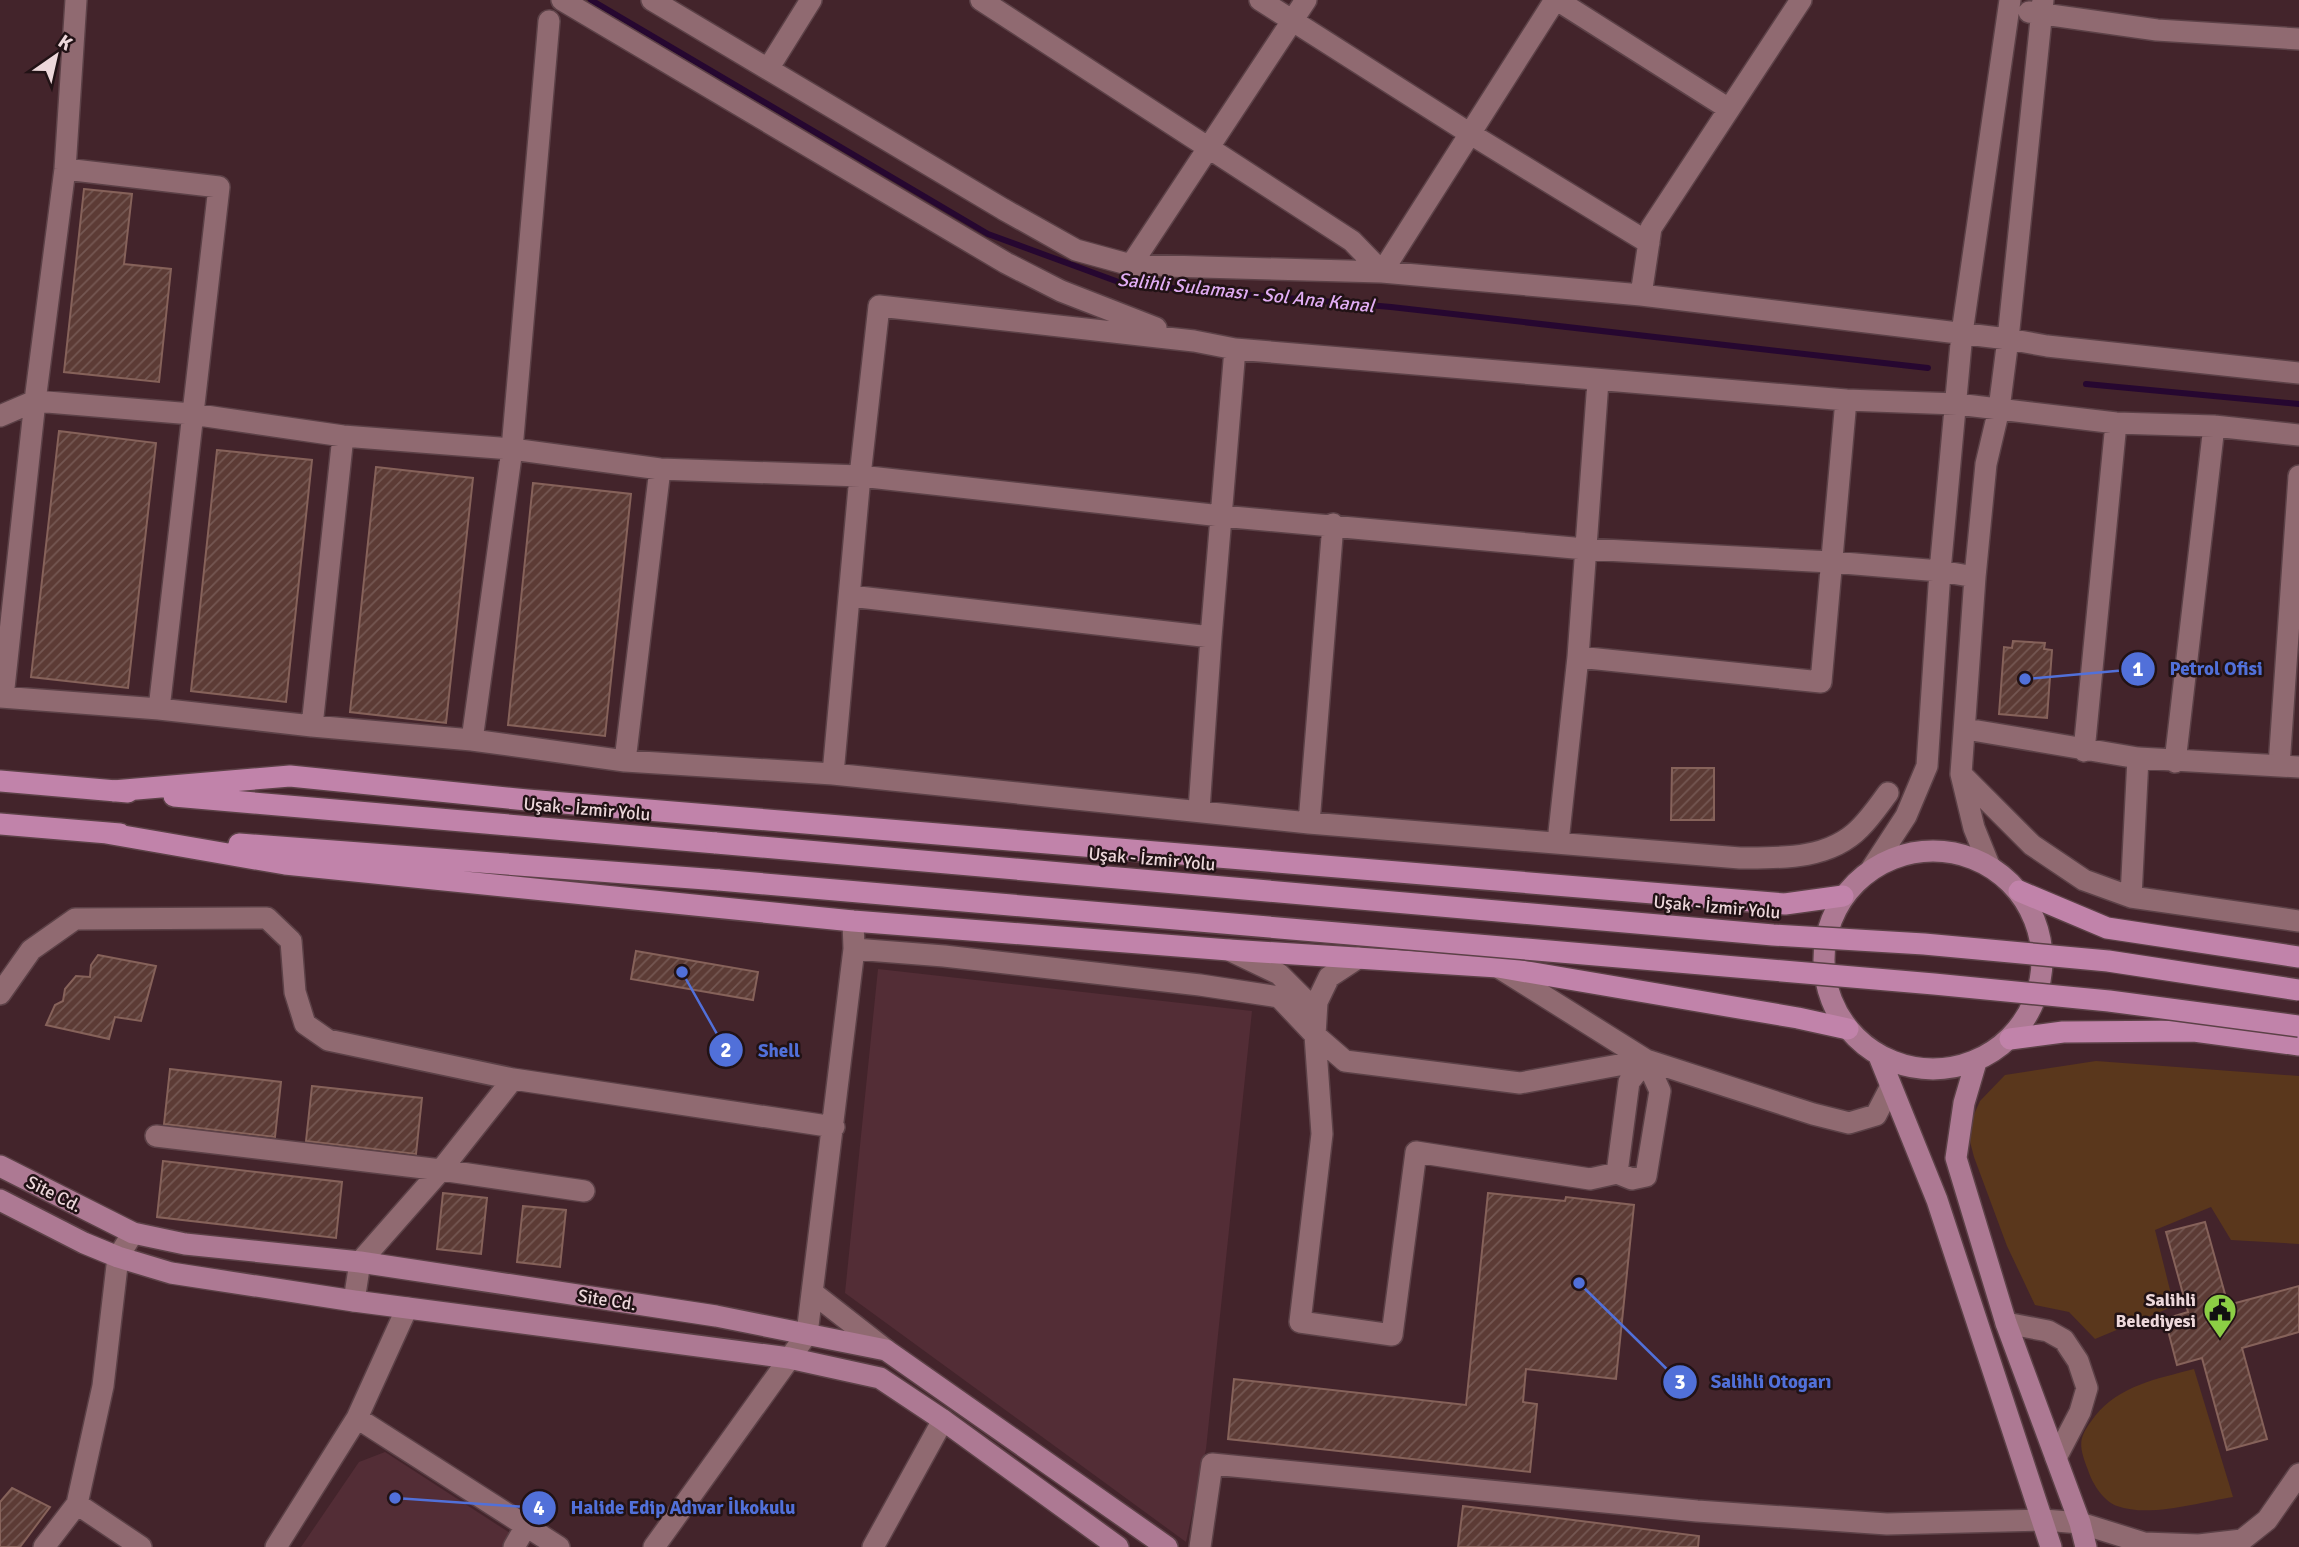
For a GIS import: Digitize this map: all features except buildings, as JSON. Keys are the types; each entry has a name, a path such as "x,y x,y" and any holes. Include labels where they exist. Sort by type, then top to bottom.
{"highway":[{"path":"113,791 290,775 527,800 1785,904 1843,896"},
{"name":"Uşak - İzmir Yolu","path":"0,781 1745,933 1924,944 2108,961 2299,990"},
{"path":"0,824 719,880 1934,984 2109,1001 2299,1026"},
{"path":"106,833 285,864 853,921 1229,950 1498,967 1798,1018 1848,1029"},
{"path":"2020,891 2107,928 2299,957"},
{"path":"2010,1039 2063,1032 2194,1031 2299,1045"}],"main road":[{"path":"1950,851 1989,864 2020,891 2039,927 2044,967 2034,1006 2010,1039 1976,1062 1944,1070 1910,1068 1879,1056 1862,1044 1848,1029 1830,998 1823,963 1828,928 1843,896 1872,868 1910,852 1950,851"},
{"path":"1879,1056 1937,1200 2051,1547"},
{"path":"1976,1062 1964,1103 1956,1157 2006,1323 2080,1523 2086,1547"},
{"name":"Site Cd.","path":"0,1166 133,1233 185,1244 360,1262 716,1316 886,1350 1158,1544"},
{"name":"Site Cd.","path":"0,1200 84,1243 118,1257 172,1273 354,1301 789,1358 880,1378 943,1420 1118,1547"}],"street":[{"path":"76,0 65,169 35,401 2,697 159,709 472,740 625,761 833,774 1309,823 1740,858 1791,859 1833,847 1859,830 1888,793"},
{"path":"562,0 1006,264 1113,313 1194,341"},
{"path":"652,0 1076,250 1131,265 1382,272 1641,295 1962,333 2047,346 2299,373"},
{"path":"768,69 811,0"},
{"path":"981,0 1352,241 1382,272"},
{"path":"1260,0 1649,243"},
{"path":"1131,265 1306,0"},
{"path":"1382,272 1556,0 1729,110"},
{"path":"1641,295 1651,228 1801,0"},
{"path":"1872,868 1906,816 1927,766 1940,571 1962,333 2006,2 2157,30 2299,39"},
{"path":"1989,864 1974,828 1961,774 1986,464 1999,409 2008,339 2042,7"},
{"path":"472,740 512,449 550,21"},
{"path":"65,169 219,187 159,709"},
{"path":"833,774 860,476 879,306 1194,341 1235,349 1846,400 1957,404 2116,423 2214,426 2299,435"},
{"path":"1199,810 1235,349"},
{"path":"1558,842 1578,657 1598,381"},
{"path":"1578,657 1821,682 1846,400"},
{"path":"0,416 35,401 192,414 343,436 512,449 660,469 860,476 1221,516 1585,548 1830,562 1940,571 1975,577"},
{"path":"2084,751 2116,423"},
{"path":"2175,762 2214,426"},
{"path":"312,726 343,436"},
{"path":"625,761 660,469"},
{"path":"1966,729 2137,758 2289,767 2299,476"},
{"path":"1309,823 1333,524"},
{"path":"850,596 1211,637"},
{"path":"2131,897 2137,758"},
{"path":"1961,774 2032,845 2084,880 2131,897 2299,921"},
{"path":"0,994 32,950 75,919 267,918 292,941 295,992 305,1024 328,1040 513,1079 834,1126"},
{"path":"654,1547 807,1334 855,949 853,921"},
{"path":"855,949 944,956 1186,983 1279,997 1315,1035 1345,1061 1520,1083 1646,1060"},
{"path":"1229,950 1279,974 1304,999 1315,1035"},
{"path":"1358,958 1329,976 1317,1002 1315,1035 1322,1134 1300,1322 1392,1335 1416,1152 1590,1179 1617,1173 1632,1179 1646,1176 1660,1091 1646,1060"},
{"path":"1498,967 1646,1060 1813,1114 1849,1123 1876,1115 1890,1088"},
{"path":"1617,1173 1629,1082 1646,1060"},
{"path":"354,1301 360,1262 441,1170 513,1079"},
{"path":"156,1136 441,1170 584,1191"},
{"path":"44,1547 77,1504 103,1386 118,1257 133,1233"},
{"path":"813,1293 886,1350"},
{"path":"276,1547 357,1418 407,1308"},
{"path":"2006,1323 2048,1331 2064,1340 2078,1361 2087,1388 2080,1412 2056,1458"},
{"path":"357,1418 559,1547"},
{"path":"873,1547 943,1420"},
{"path":"1200,1547 1212,1464 1696,1511 1887,1524 2044,1520 2080,1523 2144,1543 2199,1545 2244,1543 2267,1520 2299,1474"},
{"path":"77,1504 141,1547"},
{"path":"514,1547 526,1526"}],"shaded area":[{"path":"878,969 1252,1011 1206,1449 1186,1542 845,1293"},
{"path":"2096,1061 2299,1076 2299,1244 2231,1240 2211,1207 2155,1230 2174,1306 2095,1339 2069,1312 2035,1305 2007,1246 1974,1157 1967,1130 1980,1101 2005,1075"},
{"path":"2194,1369 2233,1497 2160,1510 2130,1509 2112,1504 2095,1486 2090,1475 2081,1447 2085,1430 2105,1405 2128,1390"},
{"path":"385,1452 513,1535 506,1547 301,1547 359,1462"}],"waterway":[{"name":"Salihli Sulaması - Sol Ana Kanal","path":"591,0 988,234 1124,284 1391,307 1928,368"},
{"name":"Salihli Sulaması - Sol Ana Kanal","path":"2086,384 2299,404"}],"place":[{"name":"Petrol Ofisi","path":"2025,679"},
{"name":"Shell","path":"682,972"},
{"name":"Salihli Otogarı","path":"1579,1283"},
{"name":"Salihli Belediyesi","path":"2220,1340"},
{"name":"Halide Edip Adıvar İlkokulu","path":"395,1498"}]}
